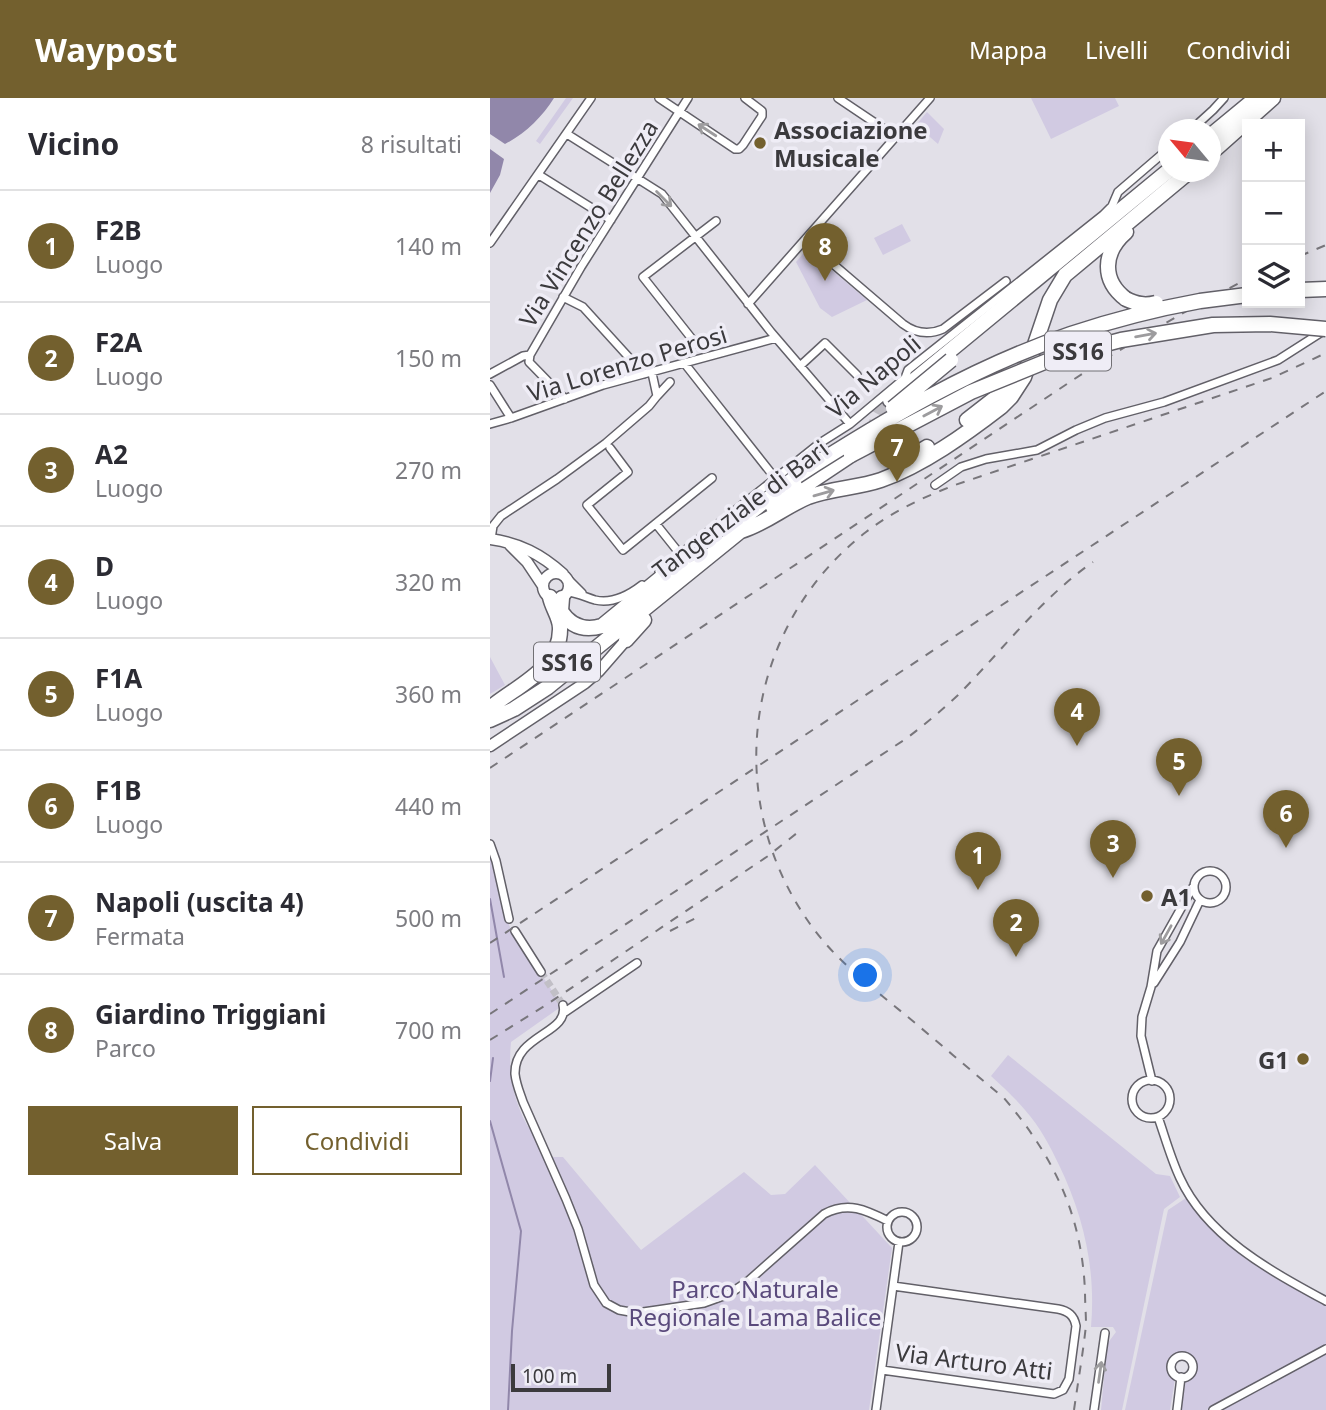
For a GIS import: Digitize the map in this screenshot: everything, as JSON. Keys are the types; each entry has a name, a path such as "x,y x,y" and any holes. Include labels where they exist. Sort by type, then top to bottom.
{"highway":[{"path":"1221,127 1258,98"},
{"path":"1221,134 1258,98"},
{"path":"1257,119 1275,98"},
{"path":"1221,145 1275,98"},
{"path":"1221,153 1242,134"},
{"path":"890,400 1158,179"},
{"path":"797,476 898,404 1167,182"},
{"path":"741,531 755,527 807,498 896,474 928,457 1001,407 1024,377 1050,300 1065,275 1177,182"},
{"path":"1188,182 1116,242 1108,262 1108,273 1116,292 1135,304 1145,305 1188,297 1201,301"},
{"path":"1305,290 1326,289"},
{"name":"Tangenziale di Bari","path":"490,709 525,692 562,666 682,559 723,533 797,476 929,396 990,366 1070,334 1139,314 1242,296"},
{"name":"Tangenziale di Bari","path":"490,720 514,709 548,687 705,559 789,496 851,455 971,392 1007,376 1121,340 1213,325 1269,324 1326,329"},
{"path":"884,449 896,455 917,454 978,413 1016,383 1083,350"},
{"path":"556,593 561,611 571,623 585,628 602,626 682,559"},
{"path":"626,640 649,615 680,589 705,559"},
{"path":"490,709 504,696 539,673 550,659 556,648 560,628 556,593"}],"street":[{"path":"490,243 592,98"},
{"path":"659,98 735,149 739,149 762,116 759,107 745,98"},
{"name":"Via Vincenzo Bellezza","path":"565,399 529,362 530,355 563,297 688,98"},
{"path":"838,98 896,137"},
{"path":"748,304 927,101 918,98"},
{"path":"1203,119 1224,98"},
{"path":"567,134 662,194 748,304 850,424"},
{"name":"Via Napoli","path":"556,593 610,601 623,597 682,559 775,478 820,443 850,424 905,378 908,370 1103,215 1112,206 1118,192 1158,158"},
{"path":"539,175 611,220"},
{"path":"696,344 643,277 716,220"},
{"path":"805,240 902,324 917,332 936,332 943,329 1006,281"},
{"path":"563,297 583,307 648,373 657,396"},
{"path":"935,485 961,467 986,459 1037,450 1105,418 1164,402 1278,360 1326,329"},
{"name":"Via Lorenzo Perosi","path":"490,424 603,385 776,338"},
{"path":"800,366 825,343 857,375"},
{"path":"490,374 523,356 530,355"},
{"path":"685,364 775,478"},
{"path":"585,596 550,562 531,550 491,539 493,526 501,516 606,443 649,406 670,382"},
{"path":"490,385 511,418"},
{"path":"610,448 628,472 587,505 623,550 712,478"},
{"path":"656,524 682,559"},
{"path":"508,543 556,593"},
{"path":"556,593 545,579 551,573 566,577"},
{"path":"556,593 569,589 566,577"},
{"path":"490,746 585,682 626,640"},
{"path":"490,844 509,919"},
{"path":"1152,1081 1141,1036 1142,1017 1151,987 1157,951 1196,879 1203,872 1219,874 1224,879 1226,888 1219,900 1208,903 1196,897 1194,887"},
{"path":"1151,987 1171,958 1200,900"},
{"path":"515,931 541,972"},
{"path":"637,963 564,1008 561,1022 527,1045 520,1055 515,1071 523,1102 578,1229 594,1285 606,1303 619,1310 636,1312 704,1303 729,1294 747,1282 824,1213 835,1208 848,1206 875,1214 888,1222"},
{"path":"1157,1081 1165,1087 1170,1096 1167,1111 1158,1117 1141,1115 1134,1107 1136,1089 1146,1082 1157,1081"},
{"path":"1158,1117 1179,1177 1189,1195 1212,1224 1236,1246 1326,1301"},
{"path":"895,1214 910,1215 917,1228 909,1241 899,1242 891,1238 888,1222 895,1214"},
{"path":"876,1410 899,1242"},
{"name":"Via Arturo Atti","path":"882,1370 1054,1394 1067,1385 1076,1326 1069,1313 1064,1310 893,1286"},
{"path":"1094,1410 1105,1333"},
{"path":"1213,1410 1326,1349"},
{"path":"1177,1410 1181,1377"}],"green space":[{"path":"566,98 573,98 540,144 536,141"},
{"path":"1031,98 1115,98 1119,106 1051,139"},
{"path":"927,112 944,129 938,144 916,125"},
{"path":"902,224 911,241 883,255 874,238"},
{"path":"807,249 867,300 832,317 820,308 796,262"},
{"path":"490,657 505,685 490,694"},
{"name":"Parco Naturale Regionale Lama Balice","path":"490,846 505,894 509,925 534,958 562,1006 511,1042 513,1085 518,1105 530,1129 552,1157 563,1157 641,1250 744,1172 771,1195 785,1194 815,1165 892,1248 869,1410 490,1410"},
{"path":"1008,1055 1156,1174 1170,1176 1180,1197 1164,1209 1122,1410 1101,1410 1107,1344 1116,1332 1113,1327 1091,1327 1090,1264 1068,1185 1035,1123 991,1076"},
{"path":"1186,1198 1246,1259 1326,1306 1326,1346 1207,1410 1181,1410 1186,1380 1196,1368 1196,1362 1189,1354 1177,1354 1169,1359 1167,1371 1175,1379 1170,1410 1125,1410 1168,1210"},
{"path":"1326,1351 1326,1410 1220,1410"}],"shaded area":[{"path":"490,98 554,98 533,124 505,144 490,134"},
{"path":"490,149 504,159 500,175 490,193"}],"waterway":[{"path":"490,899 504,977"},
{"path":"490,1081 493,1058"},
{"path":"490,1121 521,1231 508,1410"}],"tunnel":[{"path":"876,435 878,416 890,400"},
{"path":"541,972 563,1005"}],"railway":[{"path":"1305,254 1326,245"},
{"path":"490,768 1103,360 1242,282"},
{"path":"1074,1410 1086,1325 1085,1292 1078,1238 1062,1188 1037,1142 1004,1098 852,970 808,921 781,872 763,821 756,768 759,714 772,663 794,614 825,570 866,532 887,517 955,485 1272,378 1326,353"},
{"path":"490,943 1326,391"},
{"path":"490,1014 907,738 957,696 1056,592 1093,562"},
{"path":"490,1040 768,856 802,829"},
{"path":"670,931 698,917"}],"place":[{"name":"Associazione Musicale","path":"760,143"},
{"name":"Giardino Triggiani","path":"825,281"},
{"name":"Napoli (uscita 4)","path":"897,482"},
{"name":"D","path":"1077,746"},
{"name":"F1A","path":"1179,796"},
{"name":"F1B","path":"1286,848"},
{"name":"A2","path":"1113,878"},
{"name":"F2B","path":"978,890"},
{"name":"A1","path":"1147,896"},
{"name":"F2A","path":"1016,957"},
{"name":"G1","path":"1303,1059"}]}
